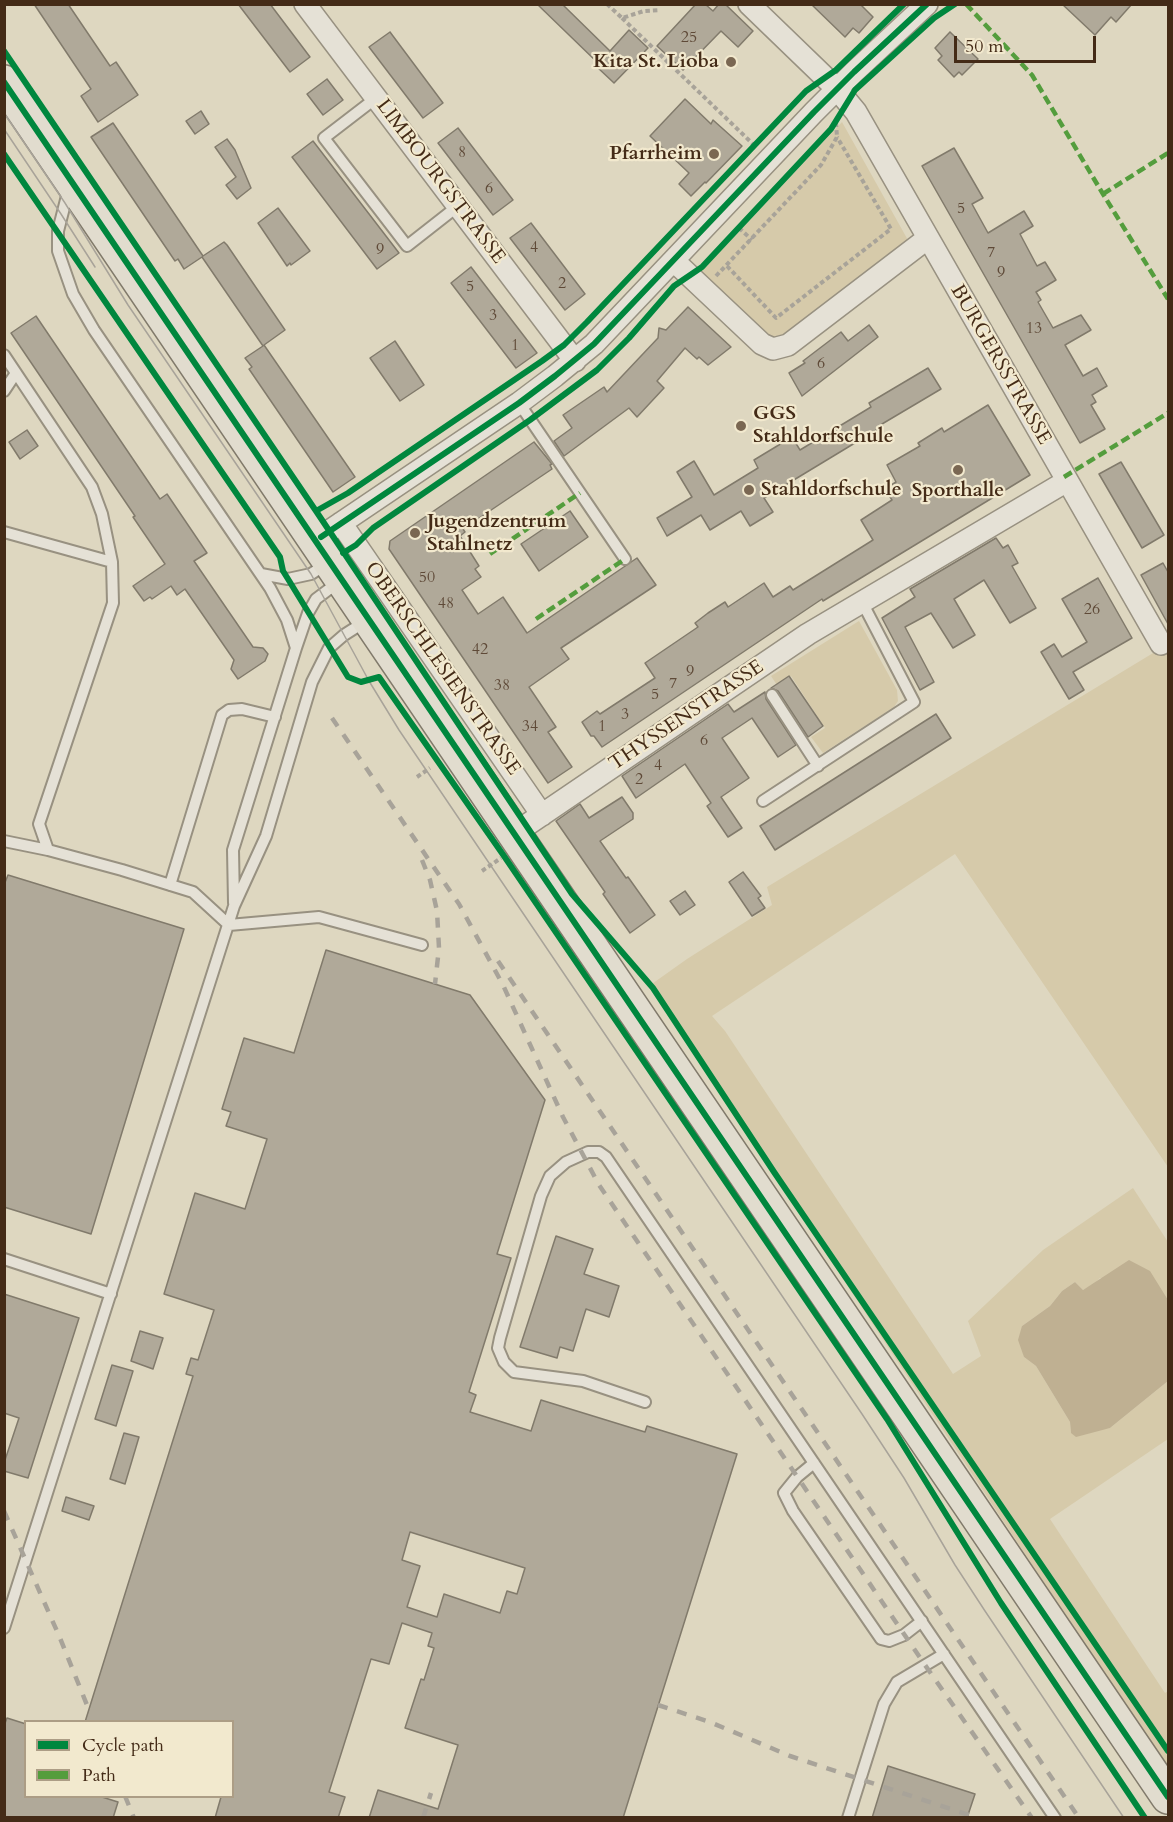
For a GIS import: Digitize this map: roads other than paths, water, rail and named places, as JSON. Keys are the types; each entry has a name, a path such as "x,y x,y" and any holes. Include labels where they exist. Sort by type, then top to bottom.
{"main road":[{"name":"OBERSCHLESIENSTRASSE","path":"4,82 333,551 369,618 1168,1797"}],"street":[{"name":"LIMBOURGSTRASSE","path":"305,4 575,361"},
{"name":"BURGERSSTRASSE","path":"749,4 837,89 856,111 1161,644"},
{"path":"333,551 575,361 614,325 837,89 927,4"},
{"path":"674,261 762,344 768,348 780,348 788,345 928,238"},
{"name":"THYSSENSTRASSE","path":"515,833 808,634 1067,481"},
{"name":"OBERSCHLESIENSTRASSE","path":"333,551 542,815"}],"lane":[{"path":"376,98 324,138 407,246 458,206"},
{"path":"70,178 58,231 58,250 74,294 100,339 261,573 287,620 296,648"},
{"path":"4,356 92,487 102,514 112,562 113,603 39,824 48,850"},
{"path":"4,391 16,373"},
{"path":"519,403 625,559"},
{"path":"4,532 112,562"},
{"path":"261,573 288,579 311,574 333,551"},
{"path":"234,906 233,850 296,648 333,551"},
{"path":"763,801 914,702 862,602"},
{"path":"4,1628 234,906 266,836 312,681 329,648 369,618"},
{"path":"772,695 818,766"},
{"path":"170,885 222,715 229,710 242,709 275,717"},
{"path":"4,842 48,850 193,892 228,925 319,917 422,945"},
{"path":"645,1402 583,1382 514,1372 504,1362 498,1348 541,1196 550,1176 566,1162 588,1152 599,1152 606,1157 1055,1818"},
{"path":"4,1259 111,1294"},
{"path":"814,1463 784,1492 793,1511 881,1639 889,1641 904,1635 922,1621"},
{"path":"848,1818 884,1704 897,1682 944,1654"}],"tram line":[{"path":"4,113 65,203 128,305 311,574 369,681 399,730 862,1414 904,1478 955,1565 1124,1818"},
{"path":"4,129 95,267"}],"railway":[{"path":"332,718 459,904 503,985 563,1117 599,1185 925,1665 1032,1818"},
{"path":"422,860 430,880 437,911 439,948 435,984"},
{"path":"498,961 1079,1818"},
{"path":"4,1511 89,1710"},
{"path":"658,1705 710,1722 790,1756 978,1818"},
{"path":"423,1818 431,1793"},
{"path":"126,1798 134,1818"}],"place":[{"name":"Kita St. Lioba","path":"731,62"},
{"name":"Pfarrheim","path":"714,154"},
{"name":"GGS Stahldorfschule","path":"741,426"},
{"name":"Sporthalle","path":"958,470"},
{"name":"Stahldorfschule","path":"749,490"},
{"name":"Jugendzentrum Stahlnetz","path":"415,533"}]}
